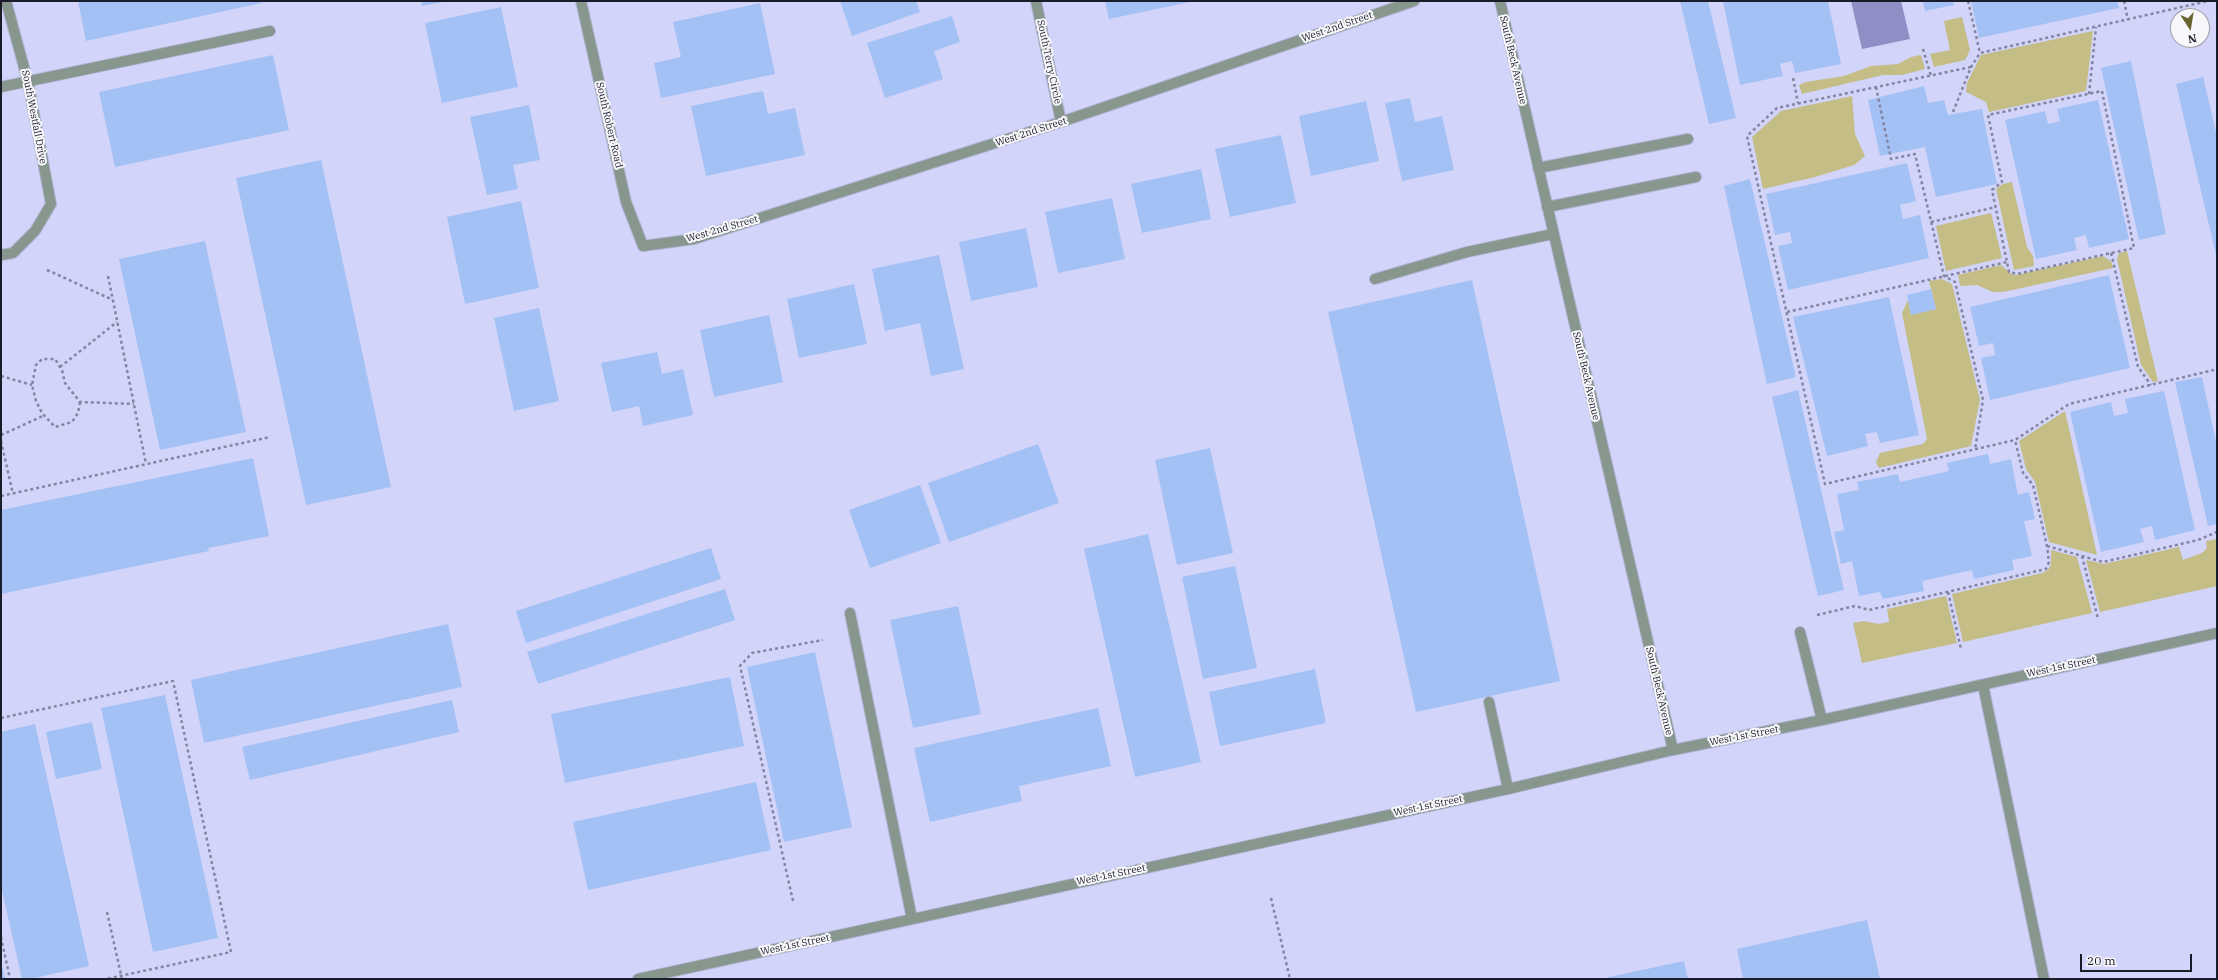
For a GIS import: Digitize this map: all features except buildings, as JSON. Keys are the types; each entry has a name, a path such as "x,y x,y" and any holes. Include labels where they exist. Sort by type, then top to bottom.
{"street":[{"name":"South Westfall Drive","path":"1,255 13,252 35,231 51,204 28,82 6,1"},
{"name":"South Robert Road","path":"581,1 626,202 643,246"},
{"name":"South Terry Circle","path":"1036,1 1061,122"},
{"name":"West 2nd Street","path":"643,246 694,239 1061,122 1414,1"},
{"name":"South Beck Avenue","path":"1500,1 1673,750"},
{"path":"1,87 270,31"},
{"path":"1538,168 1688,139"},
{"path":"1547,207 1696,177"},
{"path":"1375,279 1467,252 1553,234"},
{"path":"850,613 912,919"},
{"path":"1800,632 1822,720"},
{"name":"West 1st Street","path":"638,979 1508,789 1673,750 1822,720 2217,633"},
{"path":"1982,685 2044,979"},
{"path":"1489,702 1508,789"}],"path":[{"path":"1968,1 1980,53"},
{"path":"2124,1 2128,20"},
{"path":"1953,112 1971,66 1980,53 2208,1"},
{"path":"2089,94 2096,27"},
{"path":"1923,49 1931,76"},
{"path":"1971,66 1931,76 1776,108 1747,136 1825,484 2016,440 2069,404 2214,370"},
{"path":"1793,78 1798,103"},
{"path":"1876,87 1891,160 1915,154 1944,276 1955,282 1983,400 1975,449"},
{"path":"2102,91 2134,248 2017,274 2009,272 1992,190 2002,182 1988,115 2089,94 2102,91"},
{"path":"1931,222 1996,207"},
{"path":"2111,253 2138,367 2151,385"},
{"path":"1787,312 2007,262"},
{"path":"47,270 112,299"},
{"path":"108,276 146,464"},
{"path":"60,367 117,322"},
{"path":"42,359 55,359 60,367 65,383 80,402 78,413 72,422 55,427 45,416 36,401 32,385 36,365 42,359"},
{"path":"1,376 32,385"},
{"path":"80,402 134,404"},
{"path":"1,435 45,416"},
{"path":"1,496 270,437"},
{"path":"1810,616 1855,606 1869,610 2046,569 2049,562 2047,546 2032,485 2023,473 2016,440"},
{"path":"1,441 13,494"},
{"path":"2047,546 2103,562 2198,540 2217,532"},
{"path":"2082,556 2098,619"},
{"path":"1948,592 1961,649"},
{"path":"793,901 740,666 752,653 823,640"},
{"path":"1,718 173,681 231,952 122,977 106,979"},
{"path":"1271,898 1290,979"},
{"path":"108,912 122,977"},
{"path":"1,937 10,979"}],"shaded area":[{"path":"1962,17 1970,50 1965,60 1934,67 1930,54 1950,50 1944,21"},
{"path":"2093,31 2086,91 1989,112 1986,102 1966,92 1967,83 1981,55"},
{"path":"1921,55 1925,69 1902,75 1883,75 1802,94 1799,85 1806,82 1844,76 1871,66 1898,64 1911,57"},
{"path":"1852,96 1855,134 1865,156 1854,165 1815,177 1763,189 1752,137 1781,111"},
{"path":"2012,182 2027,247 2033,256 2034,266 2014,270 1996,189 2003,184"},
{"path":"1991,213 2002,258 1946,271 1936,226"},
{"path":"2127,251 2158,381 2153,382 2141,365 2117,259 2119,253"},
{"path":"2103,256 2111,261 2113,268 2003,292 1993,292 1977,285 1960,286 1958,275 2001,265 2013,275 2016,275"},
{"path":"1942,279 1952,284 1980,400 1971,446 1879,468 1876,462 1880,453 1923,444 1927,439 1902,313 1908,300 1911,315 1936,309 1929,281"},
{"path":"2065,411 2097,555 2049,542 2035,482 2026,469 2019,441"},
{"path":"2217,539 2217,586 2100,612 2086,560 2104,564 2179,547 2183,560 2202,553 2207,548 2206,541"},
{"path":"2051,550 2077,557 2092,613 1963,642 1952,594 2042,573 2048,570 2051,564"},
{"path":"1946,596 1957,643 1862,663 1853,623 1864,621 1879,624 1889,622 1887,609"}],"water":[{"path":"1851,1 1901,1 1910,39 1862,49"}]}
